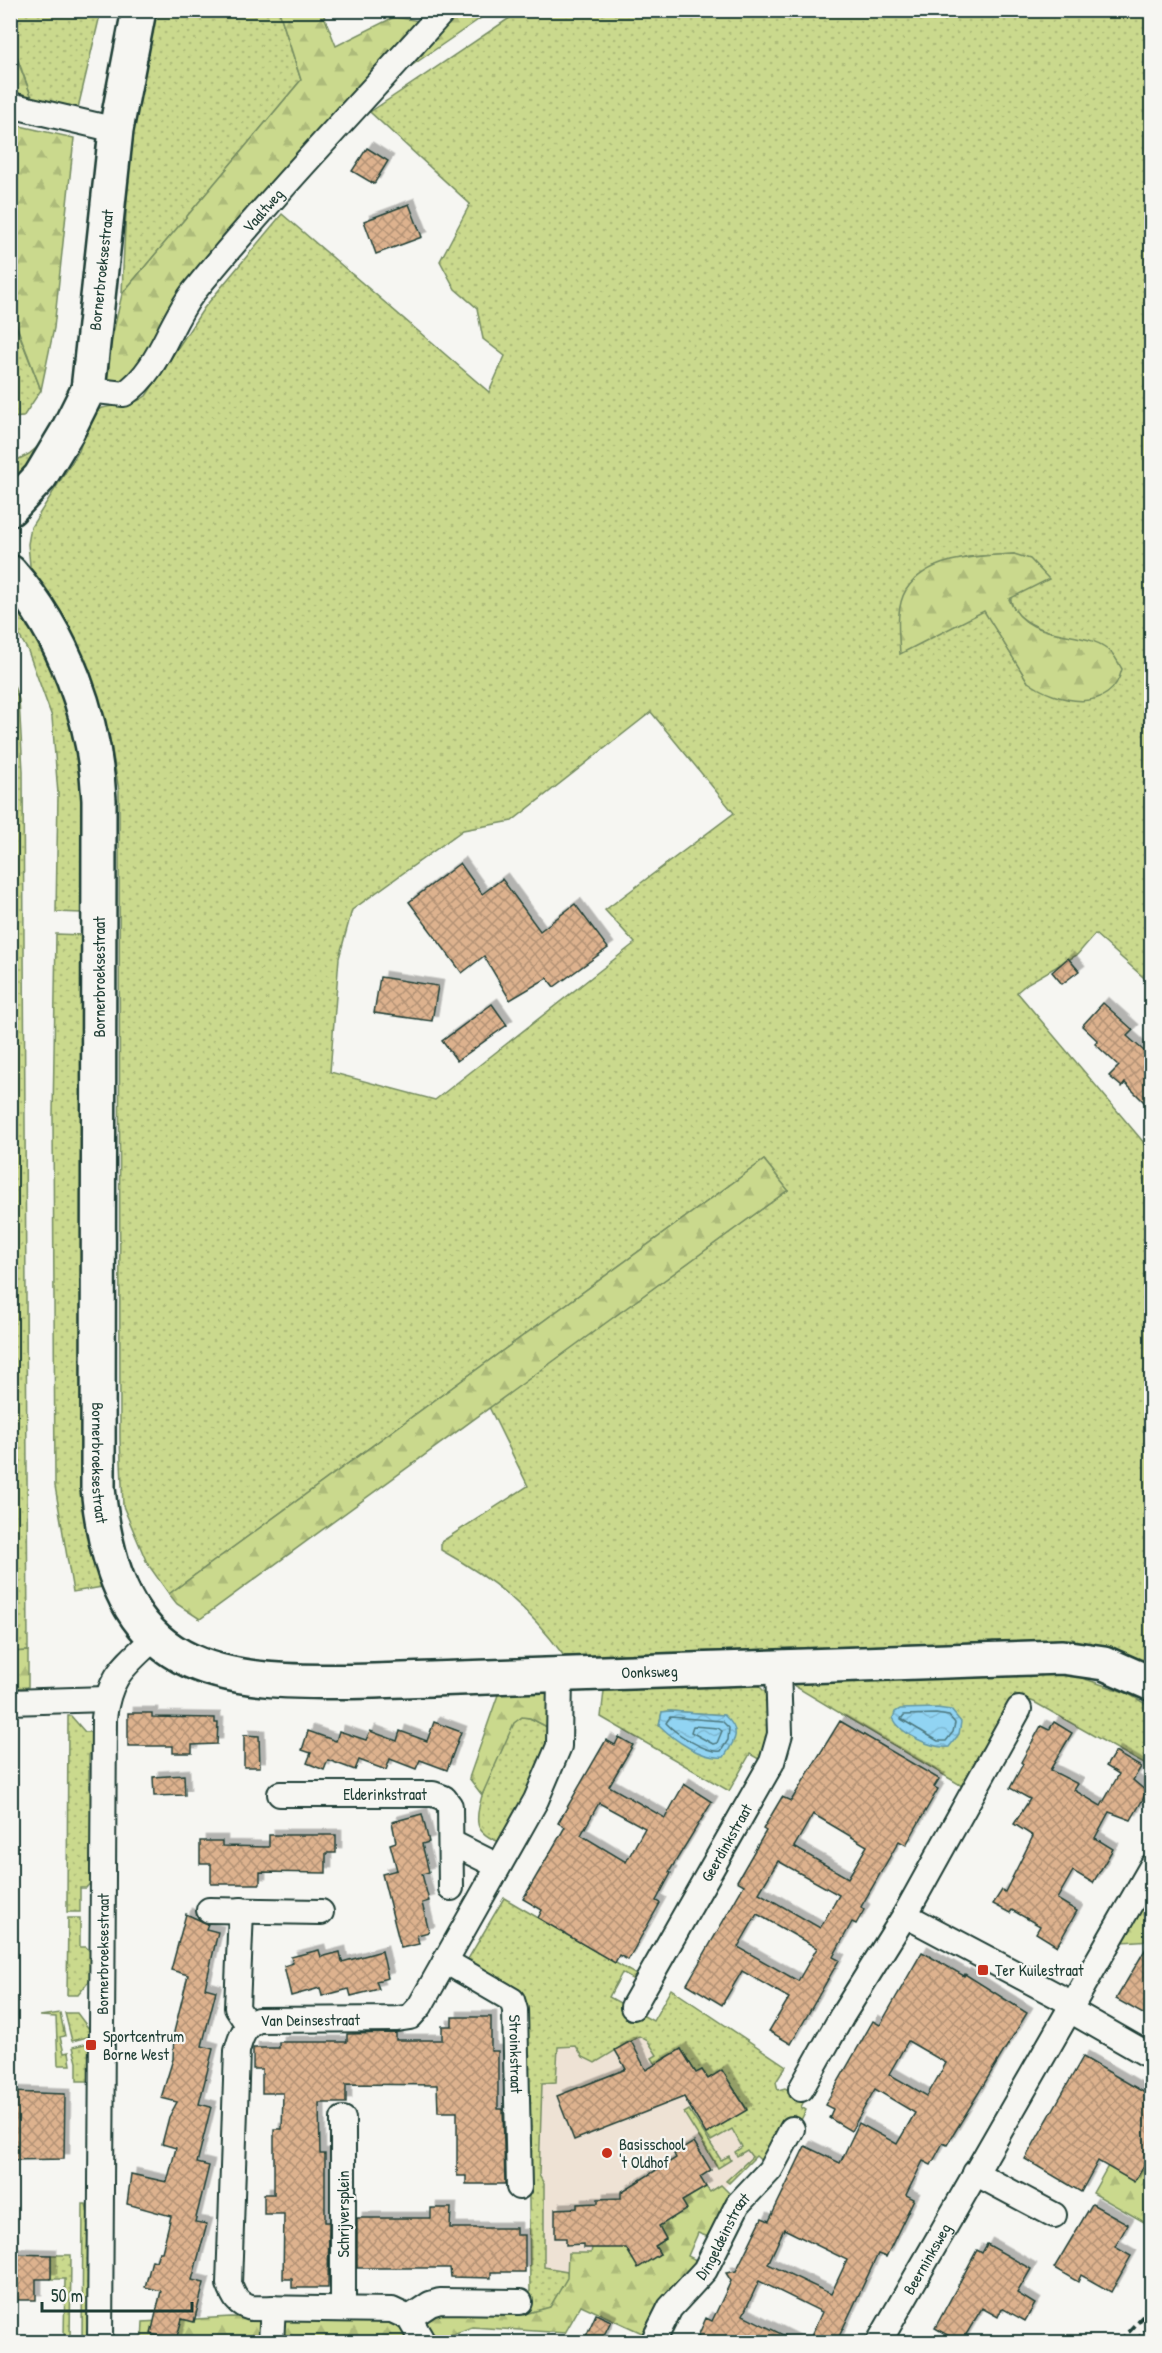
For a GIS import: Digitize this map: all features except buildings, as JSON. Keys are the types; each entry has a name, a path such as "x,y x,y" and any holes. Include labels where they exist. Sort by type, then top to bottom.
{"main road":[{"name":"Bornerbroeksestraat","path":"10,509 40,477 67,432 88,390 116,130 139,10"},
{"name":"Bornerbroeksestraat","path":"10,572 21,584 63,656 86,713 95,750 99,800 98,1488 108,1556 116,1578 136,1615 154,1638"},
{"name":"Oonksweg","path":"154,1638 183,1658 205,1668 244,1678 278,1682 1062,1658 1104,1663 1152,1684"}],"street":[{"name":"Vaaltweg","path":"88,390 124,394 146,374 193,292 282,187 444,10"},
{"path":"10,105 116,130"},
{"name":"Bornerbroeksestraat","path":"100,2343 106,1699 114,1678 154,1638"},
{"name":"Geerdinkstraat","path":"633,2007 772,1762 780,1734 777,1666"},
{"name":"Van Deinsestraat","path":"409,2318 392,2310 251,2308 240,2305 229,2284 237,2051 248,2025 271,2018 398,2019 410,2017 420,2006 536,1800 559,1746 560,1673"},
{"path":"10,1702 106,1699"},
{"path":"801,2089 842,2016 905,1915 1019,1709"},
{"name":"Elderinkstraat","path":"280,1794 433,1794 444,1798 450,1806 451,1888"},
{"path":"452,1843 498,1866"},
{"name":"Beerninksweg","path":"879,2343 1152,1866"},
{"path":"209,1910 321,1912"},
{"path":"241,1910 237,2008 248,2025"},
{"path":"905,1915 1070,2006 1152,2057"},
{"name":"Stroinkstraat","path":"445,1961 512,2000 515,2010 519,2187"},
{"name":"Schrijversplein","path":"342,2119 343,2308"},
{"name":"Dingeldeinstraat","path":"653,2343 670,2308 705,2270 738,2204 770,2170 792,2129"},
{"path":"975,2174 1054,2216"},
{"path":"423,2343 409,2318 440,2301 520,2302"},
{"path":"271,2343 273,2308"}],"shaded area":[{"name":"Basisschool 't Oldhof","path":"639,2035 648,2041 657,2055 652,2058 682,2082 692,2110 711,2141 732,2129 743,2147 735,2152 737,2156 747,2150 752,2157 727,2181 729,2183 724,2188 721,2185 709,2192 700,2177 711,2170 694,2143 674,2154 676,2158 621,2198 599,2199 598,2203 577,2204 577,2208 555,2209 556,2238 566,2238 566,2245 584,2244 584,2248 592,2248 592,2253 568,2253 567,2271 544,2267 544,2184 539,2175 542,2083 556,2082 557,2047 576,2046 615,2050"}],"green space":[{"path":"11,11 101,11 78,108 32,98 11,41"},
{"path":"153,11 279,11 301,80 122,294 131,152 140,81"},
{"path":"279,11 322,11 336,46 394,17 421,21 146,364 123,387 102,382 122,294 301,80"},
{"path":"454,11 491,11 401,73"},
{"path":"520,11 1151,11 1151,984 1095,934 1077,955 1028,983 1017,992 1151,1151 1151,1669 1135,1659 1072,1639 564,1656 537,1623 509,1596 478,1572 441,1550 441,1542 528,1486 489,1407 788,1190 764,1160 169,1594 147,1563 123,1506 120,1439 119,790 109,734 82,658 31,576 28,544 31,527 79,451 92,412 106,407 132,403 146,396 204,308 282,214 489,392 505,356 483,339 477,308 455,289 440,261 470,204 370,112","holes":["1014,554 1010,585 1012,605 1025,620 1054,634 1028,682 985,611 934,567 968,557","651,712 734,813 605,910 635,943 435,1100 330,1072 339,958 352,910 463,830 512,821"]},
{"path":"10,41 32,98 11,90"},
{"path":"11,124 74,138 54,328 41,390 11,311"},
{"path":"10,311 41,390 23,417 11,418"},
{"path":"60,428 11,489 11,463 29,454"},
{"path":"1014,554 1030,559 1049,579 1009,599 1018,614 1029,624 1043,630 1088,640 1112,653 1122,669 1116,684 1107,693 1095,699 1082,701 1053,695 1028,682 984,611 900,654 898,622 900,605 906,590 916,579 927,570 955,560"},
{"path":"10,604 35,635 70,712 83,775 82,913 56,912 58,794 52,717 28,651 11,621"},
{"path":"11,678 19,700 23,771 28,1651 11,1652"},
{"path":"56,934 82,935 83,1136 108,1586 73,1592 55,1486 53,1115"},
{"path":"764,1160 788,1190 200,1619 177,1604 169,1594"},
{"path":"28,1651 28,1687 11,1688 11,1652"},
{"path":"1000,1672 1073,1675 1127,1693 1151,1707 1151,1768 1034,1702 1015,1695 962,1786 786,1681"},
{"path":"751,1678 771,1698 770,1748 764,1762 750,1754 729,1791 601,1717 605,1683","holes":["662,1712 724,1715 659,1725"]},
{"path":"554,1688 551,1729 530,1718 522,1717 514,1723 482,1795 469,1778 500,1689"},
{"path":"68,1716 71,1716 85,1732 96,1732 96,1748 89,1755 89,1790 96,1797 95,1877 86,1888 80,1888 80,1912 67,1912"},
{"path":"522,1717 530,1718 551,1729 544,1769 509,1845 486,1835 480,1829 479,1807 489,1776 514,1722"},
{"path":"1151,1893 1151,1940 1123,1942"},
{"path":"504,1898 640,1977 637,1982 622,1973 609,1997 653,2021 671,1989 786,2066 776,2082 778,2090 785,2088 805,2099 801,2107 806,2110 800,2122 766,2165 756,2156 729,2183 726,2181 752,2157 747,2150 737,2156 735,2152 742,2147 732,2129 711,2141 706,2134 747,2109 722,2071 708,2079 702,2070 696,2074 681,2049 662,2060 677,2085 671,2089 652,2058 657,2055 648,2041 639,2036 595,2063 583,2057 576,2046 558,2047 556,2082 542,2083 539,2175 544,2184 544,2267 567,2271 568,2278 551,2307 525,2314 525,2295 530,2294 527,2021 465,1964"},
{"path":"68,1918 80,1918 80,1947 86,1947 95,1957 95,1978 90,1980 78,1995 67,1995"},
{"path":"60,2013 65,2036 60,2037 64,2053 69,2052 71,2065 58,2065 56,2017 40,2016"},
{"path":"65,2013 77,2013 89,2029 95,2031 95,2035 72,2041"},
{"path":"88,2043 88,2047 95,2047 94,2081 77,2081 77,2062 73,2047"},
{"path":"689,2110 721,2160 729,2156 731,2160 718,2168 684,2113"},
{"path":"1123,2146 1151,2163 1151,2226 1093,2193 1118,2148"},
{"path":"721,2185 733,2197 711,2238 698,2233 688,2256 700,2262 657,2316 650,2319 642,2333 581,2305 565,2333 472,2327 432,2342 423,2317 436,2308 441,2313 525,2314 550,2307 567,2278 568,2253 591,2253 592,2248 609,2248 609,2244 660,2254 655,2246 666,2239 659,2226 686,2209 682,2201 706,2187 710,2192"},
{"path":"83,2204 86,2204 89,2218 88,2342 82,2342"},
{"path":"51,2255 71,2255 70,2342 60,2342 64,2338 65,2279 51,2279"},
{"path":"231,2317 269,2318 268,2342 142,2342 143,2322"},
{"path":"282,2318 386,2321 397,2325 412,2342 281,2342"}],"water":[{"path":"900,1709 951,1710 961,1722 959,1734 949,1747 934,1746 910,1735 902,1730 893,1718 895,1712"},
{"path":"662,1712 724,1715 733,1726 735,1735 724,1757 698,1752 680,1743 665,1731 659,1725"}],"railway":[{"path":"1119,2342 1152,2307"},
{"path":"1135,2342 1152,2324"}],"place":[{"name":"Ter Kuilestraat","path":"983,1970"},
{"name":"Sportcentrum Borne West","path":"91,2045"},
{"name":"Basisschool 't Oldhof","path":"607,2153"}]}
